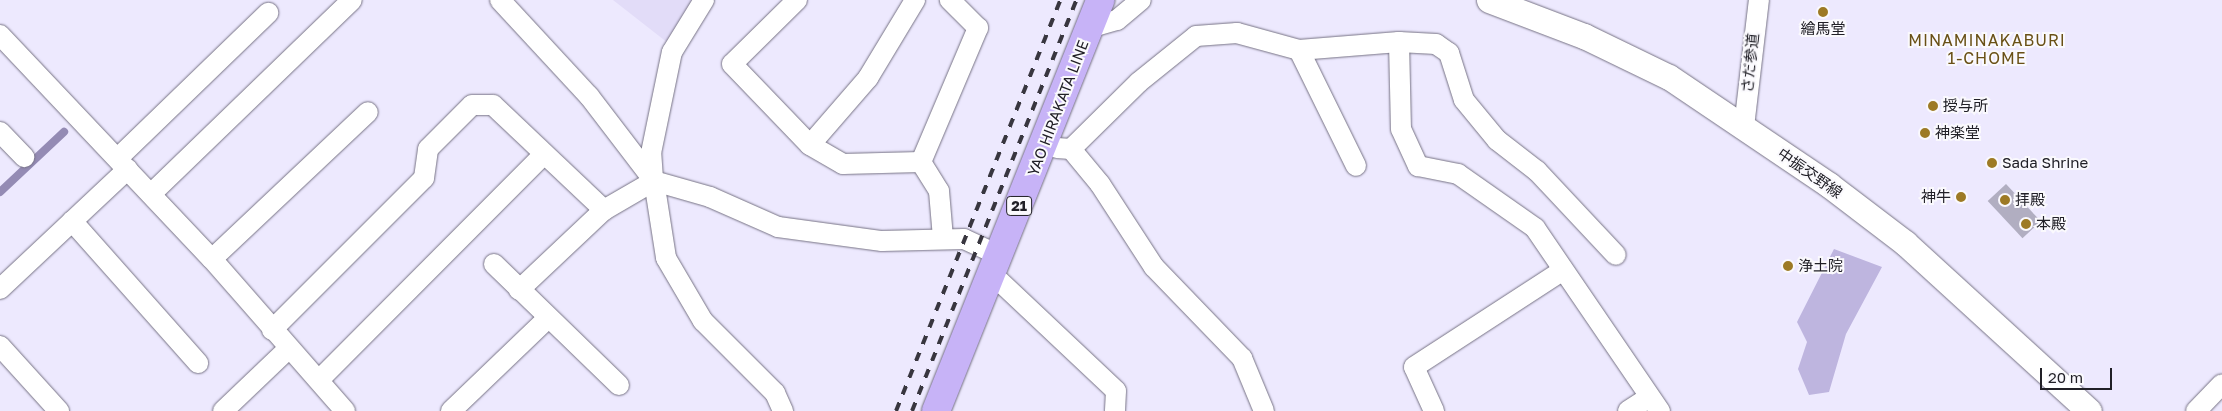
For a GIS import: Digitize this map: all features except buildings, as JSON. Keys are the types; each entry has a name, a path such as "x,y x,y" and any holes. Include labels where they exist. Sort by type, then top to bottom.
{"main road":[{"name":"YAO HIRAKATA LINE","path":"936,411 996,265 1100,0"}],"street":[{"path":"151,194 352,0"},
{"path":"500,0 589,96 654,181 710,197 778,227 830,238 882,241 943,238 964,239 996,265 1116,391 1115,411"},
{"path":"704,0 672,52 651,153 666,258 704,321 775,393 783,411"},
{"path":"797,0 732,64 810,145 843,164 921,162"},
{"path":"810,145 868,78 915,0"},
{"path":"921,162 978,28 950,0"},
{"path":"1089,28 1116,20 1141,0"},
{"name":"中振交野線","path":"1489,0 1584,36 1669,77 1744,127 1905,243 2089,411"},
{"name":"さだ参道","path":"1744,127 1759,0"},
{"path":"0,289 72,221 123,163 268,12"},
{"path":"1071,149 1138,82 1196,36 1237,33 1299,50 1399,42 1436,44 1449,53 1464,100 1497,140 1537,171 1616,255"},
{"path":"0,35 212,259 288,349 346,411"},
{"path":"1399,42 1401,129 1418,166 1458,174 1536,228 1562,271 1654,405 1628,411"},
{"path":"1299,50 1356,166"},
{"path":"272,330 424,178 428,149 472,105 493,105 604,210"},
{"path":"212,259 368,112"},
{"path":"0,132 24,157"},
{"path":"1043,147 1071,149 1105,191 1154,267 1242,358 1264,411"},
{"path":"319,380 544,154"},
{"path":"921,162 939,192 943,238"},
{"path":"519,290 604,210 654,181"},
{"path":"72,221 198,363"},
{"path":"494,264 619,386"},
{"path":"1434,411 1414,367 1562,271"},
{"path":"451,411 548,318"},
{"path":"0,346 59,411"},
{"path":"223,411 288,349"},
{"path":"2196,411 2222,384"}],"shaded area":[{"path":"613,0 694,0 668,43"},
{"path":"1834,249 1882,267 1846,334 1829,392 1809,395 1798,369 1807,342 1797,322"}],"waterway":[{"path":"0,192 64,132"}],"railway":[{"path":"896,411 1060,0"},
{"path":"912,411 1076,0"}],"place":[{"name":"繪馬堂","path":"1823,12"},
{"name":"授与所","path":"1933,106"},
{"name":"神楽堂","path":"1925,133"},
{"name":"Sada Shrine","path":"1992,163"},
{"name":"神牛","path":"1961,197"},
{"name":"拝殿","path":"2005,200"},
{"name":"本殿","path":"2026,224"},
{"name":"浄土院","path":"1788,266"}],"district":[{"name":"MINAMINAKABURI 1-CHOME","path":"1987,49"}]}
